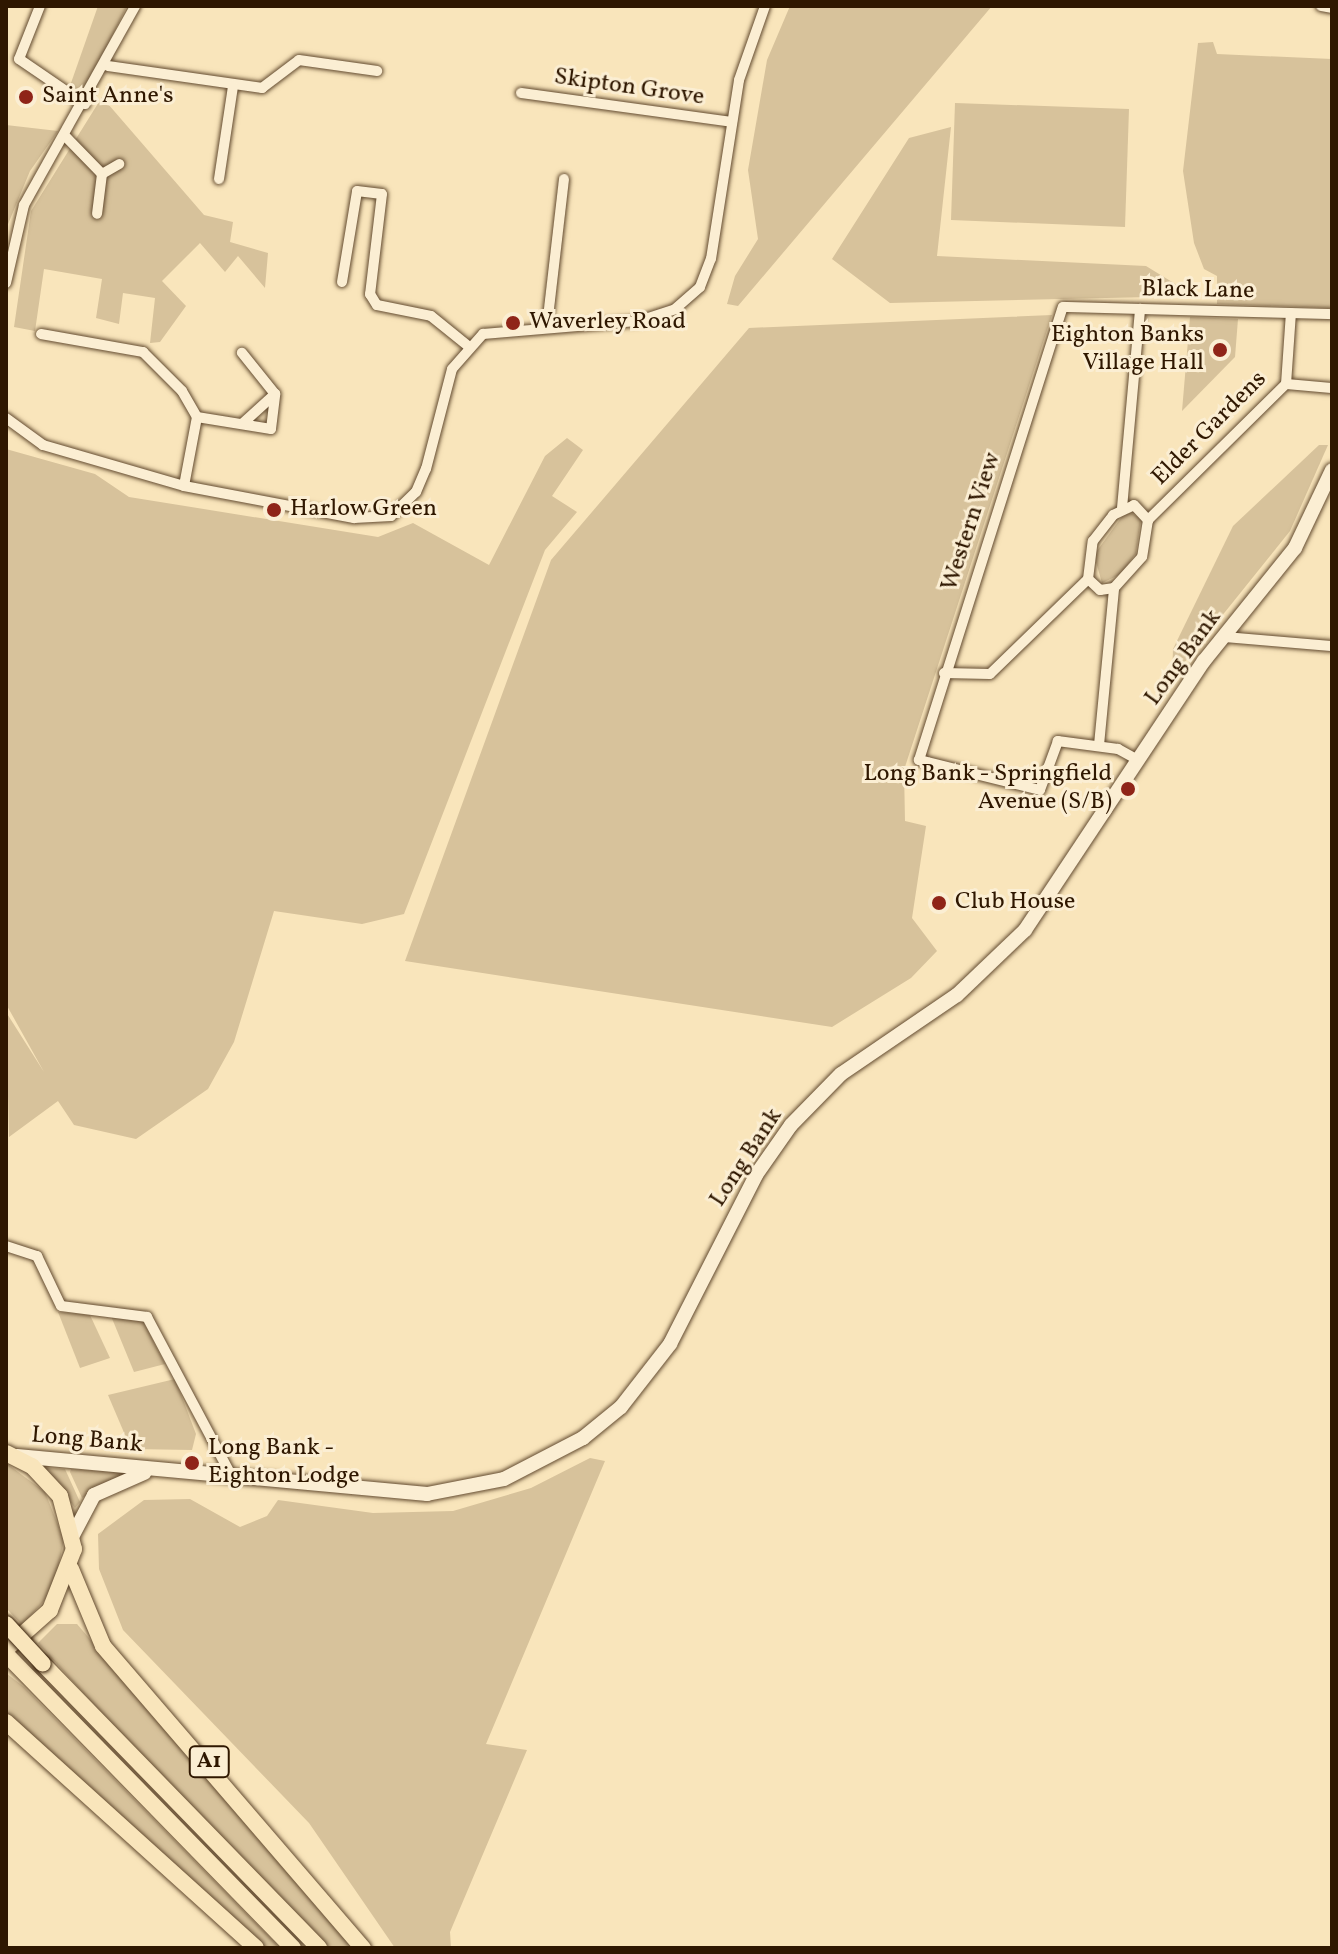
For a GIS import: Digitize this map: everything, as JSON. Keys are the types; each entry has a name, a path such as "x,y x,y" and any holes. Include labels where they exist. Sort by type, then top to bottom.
{"main road":[{"name":"Long Bank","path":"10,1454 427,1494 504,1479 583,1438 621,1407 670,1344 756,1175 791,1125 860,1058 957,995 1009,949 1224,637 1295,548 1330,479"},
{"path":"10,1454 60,1496 73,1535 71,1569 50,1610 6,1652 293,1948"},
{"name":"Long Bank","path":"73,1535 94,1495 156,1469"},
{"name":"A1","path":"71,1569 103,1646 363,1948"},
{"name":"A1","path":"6,1624 319,1948"},
{"path":"6,1722 256,1948"}],"street":[{"path":"40,6 19,59 85,104"},
{"path":"6,283 24,205 108,66 135,6"},
{"path":"6,418 43,445 184,486 354,518 391,516 416,492 452,369 468,346 504,328 639,321 691,298 711,259 732,122 765,6"},
{"path":"1321,6 1332,8"},
{"path":"108,66 233,86 274,84 299,60 377,71"},
{"path":"219,179 233,86"},
{"name":"Skipton Grove","path":"521,93 732,122"},
{"path":"66,137 102,174"},
{"path":"102,174 119,164"},
{"path":"97,214 102,174"},
{"path":"547,326 564,179"},
{"path":"342,282 357,191 382,194 370,294 377,305 431,316 468,346"},
{"name":"Black Lane","path":"1063,307 1332,314"},
{"name":"Western View","path":"1063,307 920,751 925,764 1040,790 1058,741 1099,745"},
{"path":"1122,508 1140,309"},
{"name":"Elder Gardens","path":"1148,520 1286,384 1291,313"},
{"path":"41,334 143,352 197,417 271,429 275,394 242,353"},
{"path":"1286,384 1332,388"},
{"path":"242,424 275,394"},
{"path":"184,486 197,417"},
{"path":"944,673 990,674 1088,579 1093,541 1122,508 1134,505 1148,520 1142,557 1114,588 1099,745 1138,760"},
{"path":"1088,579 1100,590 1114,588"},
{"path":"1224,637 1332,646"},
{"path":"6,1246 37,1256 61,1306 147,1317 230,1473"}],"shaded area":[{"path":"98,6 127,6 87,87 77,90 71,83"},
{"path":"790,6 992,6 738,306 727,304 735,276 758,239 748,170 767,60"},
{"path":"1213,42 1217,54 1332,59 1332,308 1217,304 1217,276 1204,269 1194,243 1183,171 1198,43"},
{"path":"102,97 204,215 233,222 230,242 268,253 265,288 238,256 225,272 200,243 162,281 186,306 160,342 150,343 155,298 123,293 119,324 96,318 102,279 44,269 35,331 14,327 31,211"},
{"path":"955,103 1129,109 1125,227 951,220"},
{"path":"6,125 58,131 30,171 6,229"},
{"path":"951,127 937,256 1146,266 1195,296 890,303 832,259 909,138"},
{"path":"1052,315 904,770 905,821 926,826 912,918 937,951 911,978 832,1027 405,961 551,560 749,328"},
{"path":"1190,317 1238,319 1235,357 1182,411"},
{"path":"567,438 583,450 552,496 577,512 545,550 404,914 362,924 274,911 234,1042 208,1089 136,1139 74,1125 58,1101 9,1137 6,1012 44,1072 6,1004 6,449 95,474 129,497 378,537 413,523 489,565 545,456"},
{"path":"1319,445 1328,445 1290,531 1172,678 1173,649 1233,526"},
{"path":"1126,511 1141,518 1136,553 1121,574 1102,583 1094,555"},
{"path":"58,1312 90,1315 110,1358 80,1368"},
{"path":"111,1316 143,1321 165,1364 134,1372"},
{"path":"175,1379 196,1434 192,1450 131,1449 108,1395"},
{"path":"590,1458 605,1461 486,1744 527,1750 450,1932 451,1948 395,1948 309,1823 123,1630 99,1569 98,1534 144,1500 190,1499 240,1527 267,1516 278,1500 373,1513 453,1511 531,1488"},
{"path":"6,1463 45,1492 64,1540 53,1591 22,1625 6,1608"},
{"path":"45,1468 65,1469 80,1502 75,1508"},
{"path":"71,1469 130,1473 82,1498"},
{"path":"57,1624 77,1624 353,1948 330,1948 104,1716 38,1643"},
{"path":"6,1673 24,1687 280,1948 265,1948 6,1714"}],"place":[{"name":"Saint Anne's","path":"26,97"},
{"name":"Waverley Road","path":"513,323"},
{"name":"Eighton Banks Village Hall","path":"1220,350"},
{"name":"Harlow Green","path":"274,510"},
{"name":"Long Bank - Springfield Avenue (S/B)","path":"1128,789"},
{"name":"Club House","path":"939,903"},
{"name":"Long Bank - Eighton Lodge","path":"192,1463"}]}
